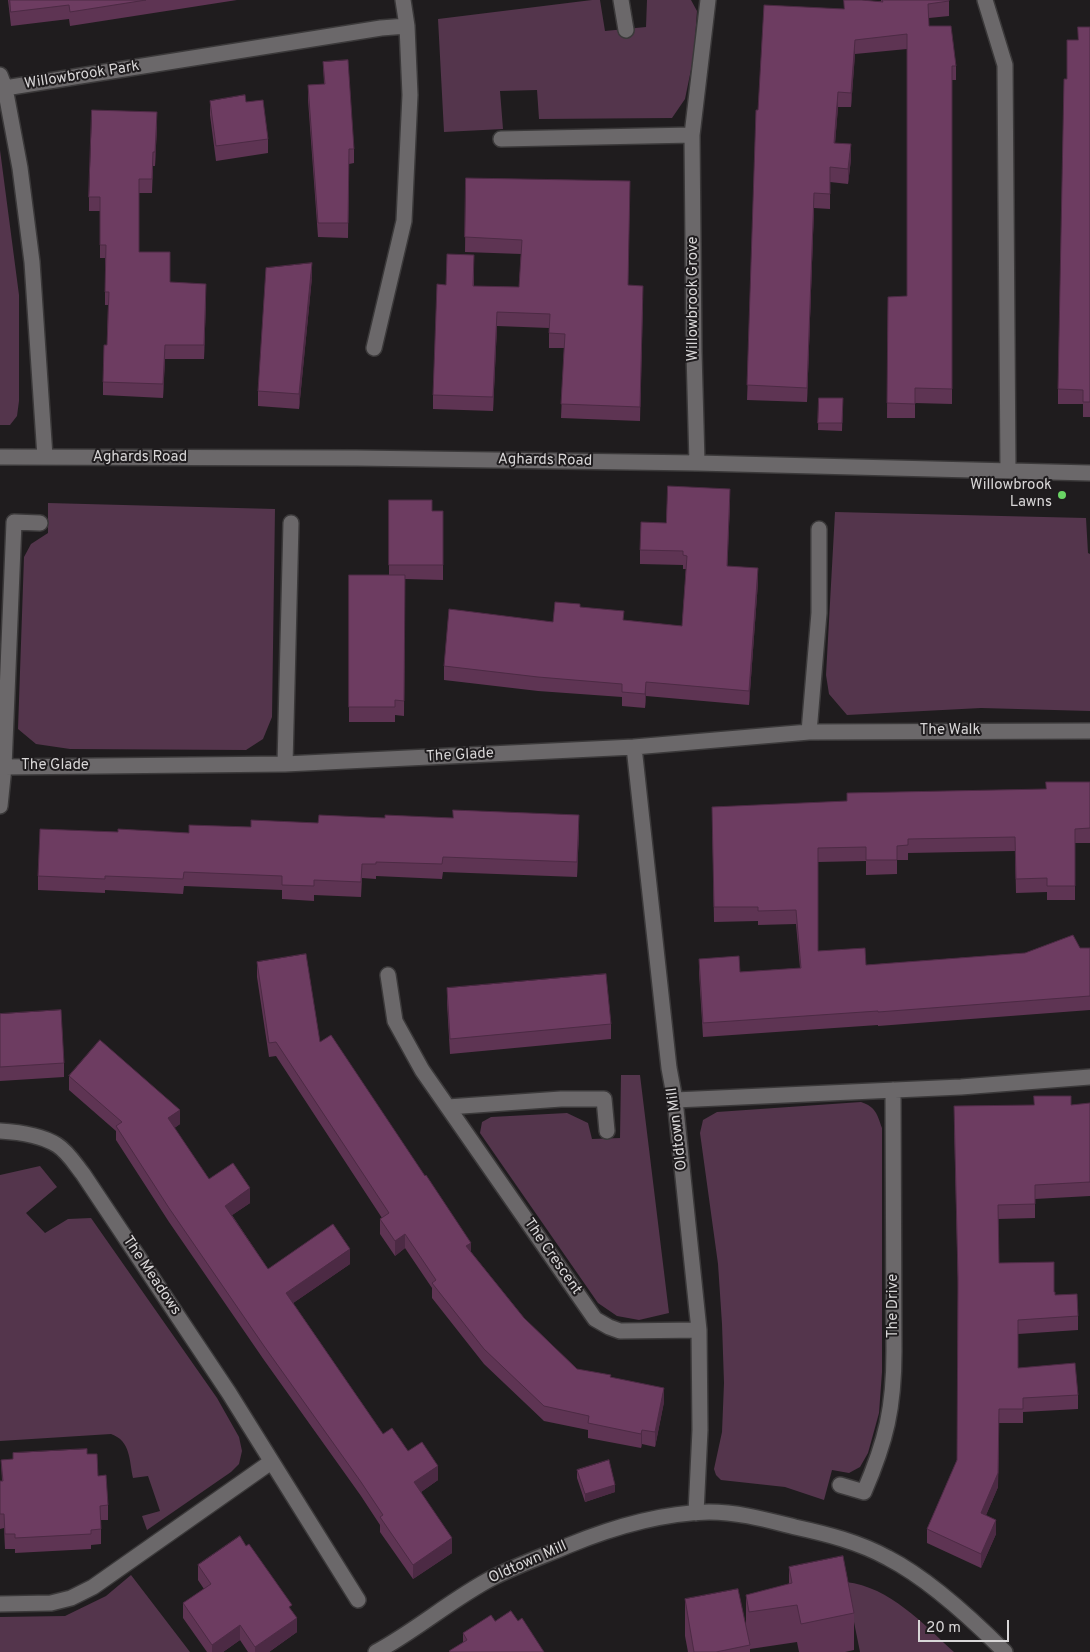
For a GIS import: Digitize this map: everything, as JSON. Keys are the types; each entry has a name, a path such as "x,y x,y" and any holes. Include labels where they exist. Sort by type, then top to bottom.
{"street":[{"path":"374,348 404,221 410,95 404,0"},
{"path":"621,0 626,30"},
{"name":"Willowbrook Grove","path":"697,463 692,135 708,0"},
{"path":"985,0 1005,65 1008,471"},
{"name":"Willowbrook Park","path":"45,458 32,262 20,168 3,82 381,28 407,26"},
{"path":"501,139 692,135"},
{"name":"Aghards Road","path":"0,457 357,458 697,463 1090,473"},
{"name":"The Glade","path":"0,806 4,766 14,522 40,523"},
{"path":"286,764 291,523"},
{"path":"809,732 819,613 819,529"},
{"name":"The Walk","path":"634,747 809,732 1090,731"},
{"name":"The Glade","path":"4,766 286,764 634,747"},
{"name":"Oldtown Mill","path":"634,747 669,1068 675,1100 699,1330 700,1430 696,1513"},
{"name":"The Crescent","path":"388,975 395,1020 422,1070 595,1319 609,1328 620,1331 699,1330"},
{"path":"675,1100 961,1087 1090,1076"},
{"name":"The Drive","path":"840,1485 864,1492 884,1441 891,1413 894,1385 893,1090"},
{"path":"448,1107 561,1099 604,1099 606,1131"},
{"name":"The Meadows","path":"0,1130 39,1138 56,1145 69,1156 83,1174 224,1385 358,1600"},
{"path":"0,1604 51,1603 71,1598 94,1587 271,1462"},
{"name":"Oldtown Mill","path":"385,1650 473,1589 546,1553 626,1524 696,1513 726,1513 756,1517 821,1533 874,1551 902,1566 928,1584 1006,1652"}],"shaded area":[{"path":"600,0 605,31 646,27 647,0 691,0 697,11 694,55 685,99 672,118 539,119 537,90 500,91 503,129 444,132 438,19"},
{"path":"0,150 19,295 19,401 17,416 10,425 0,425"},
{"path":"48,503 275,509 272,717 263,739 246,750 70,749 36,744 18,729 24,557 31,544 48,533"},
{"path":"835,512 1086,518 1088,553 1090,554 1090,711 981,708 847,715 829,694 826,675"},
{"path":"621,1075 640,1075 669,1313 639,1320 617,1316 598,1303 480,1133 482,1122 491,1117 567,1113 588,1123 592,1139 620,1138"},
{"path":"861,1102 873,1109 882,1128 882,1372 879,1413 868,1453 860,1467 849,1473 832,1470 824,1500 785,1487 721,1480 716,1475 714,1469 722,1432 724,1383 722,1324 718,1264 700,1133 703,1120 717,1112"},
{"path":"40,1166 57,1187 26,1213 45,1233 68,1219 91,1218 217,1398 239,1437 242,1451 239,1464 231,1472 147,1530 142,1516 160,1511 148,1476 133,1478 126,1446 118,1437 111,1434 0,1441 0,1175"},
{"path":"131,1575 190,1652 0,1652 0,1617 65,1616 106,1596"},
{"path":"846,1582 862,1585 877,1591 905,1608 954,1652 860,1652"}],"building":[{"path":"10,0 146,0 70,12 69,5 11,12"},
{"path":"844,0 883,2 882,0 949,0 928,4 929,26 951,26 956,66 952,66 952,389 915,388 915,404 887,403 888,297 907,296 907,34 855,40 851,93 838,92 834,143 851,144 848,169 830,167 830,194 814,193 807,388 747,385 756,110 758,110 764,5 844,9"},
{"path":"1078,27 1090,27 1090,402 1083,402 1083,390 1058,389 1064,79 1067,79 1067,40 1078,40"},
{"path":"348,60 354,149 349,149 348,223 318,223 308,85 325,84 323,62"},
{"path":"245,95 246,102 263,100 268,139 216,146 210,101"},
{"path":"92,110 157,112 152,179 139,179 139,252 170,252 170,282 206,284 204,345 165,345 163,384 103,382 104,345 107,345 109,292 105,292 106,245 100,245 100,197 89,197"},
{"path":"466,178 630,181 628,285 643,286 640,407 561,404 565,334 549,333 550,314 497,312 493,397 433,395 437,284 446,285 447,254 474,255 473,286 519,287 522,240 465,237"},
{"path":"312,263 299,394 258,391 266,268"},
{"path":"819,398 843,398 842,423 818,423"},
{"path":"668,486 730,489 727,566 758,568 749,691 646,682 645,694 622,692 622,684 444,666 449,609 553,622 555,602 580,604 580,607 624,611 623,620 682,626 687,556 683,555 683,551 640,550 641,522 666,523"},
{"path":"389,500 432,500 432,511 443,511 443,565 389,565"},
{"path":"349,575 405,575 404,701 395,700 395,707 349,707"},
{"path":"1046,782 1090,782 1090,828 1075,829 1075,886 1047,886 1047,878 1016,879 1015,837 908,839 908,845 897,846 897,860 866,860 866,847 818,848 818,951 865,948 866,965 1025,953 1073,935 1080,948 1090,948 1090,996 703,1023 699,959 739,956 740,972 801,968 796,910 758,911 758,907 714,907 712,807 847,801 847,793 1046,789"},
{"path":"453,810 579,815 577,862 443,857 442,864 376,862 376,864 362,864 361,882 314,880 314,886 282,885 282,876 184,872 183,879 105,876 105,879 38,876 40,829 118,832 118,829 189,833 189,825 251,827 251,820 318,823 319,815 385,818 385,815 453,818"},
{"path":"306,954 320,1042 331,1035 471,1243 466,1246 524,1318 577,1369 664,1388 655,1432 642,1430 641,1434 588,1423 589,1416 544,1406 484,1349 432,1283 436,1280 405,1234 395,1241 380,1219 389,1213 276,1042 269,1043 257,962"},
{"path":"606,974 611,1024 450,1039 447,988"},
{"path":"61,1010 64,1063 0,1067 0,1014"},
{"path":"100,1040 180,1110 168,1118 209,1179 233,1163 250,1188 225,1206 268,1269 333,1224 350,1249 286,1293 383,1434 392,1428 408,1451 422,1442 438,1466 414,1482 452,1538 413,1565 380,1517 383,1515 361,1482 169,1208 116,1126 122,1122 69,1076"},
{"path":"1034,1096 1071,1096 1071,1105 1090,1103 1090,1182 1035,1185 1035,1204 998,1205 999,1263 1054,1262 1055,1295 1077,1294 1078,1316 1018,1320 1018,1368 1075,1363 1078,1395 1023,1398 1023,1409 999,1409 998,1473 981,1513 996,1520 981,1554 927,1529 957,1460 958,1278 954,1106 1034,1105"},
{"path":"87,1449 87,1454 97,1454 98,1476 106,1475 108,1505 100,1506 101,1529 91,1530 91,1534 15,1538 15,1534 5,1534 4,1514 0,1514 0,1481 3,1481 1,1460 13,1459 13,1453"},
{"path":"609,1460 615,1485 585,1494 577,1470"},
{"path":"240,1536 246,1546 249,1544 292,1605 289,1607 297,1618 255,1647 240,1625 212,1645 183,1603 211,1584 198,1565"},
{"path":"843,1556 854,1613 801,1624 797,1605 749,1612 746,1595 792,1583 789,1567"},
{"path":"738,1589 750,1645 716,1652 694,1652 685,1599"},
{"path":"511,1611 518,1621 522,1618 544,1652 449,1651 467,1640 463,1633 491,1615 495,1621"}],"place":[{"name":"Willowbrook Lawns","path":"1062,495"}]}
